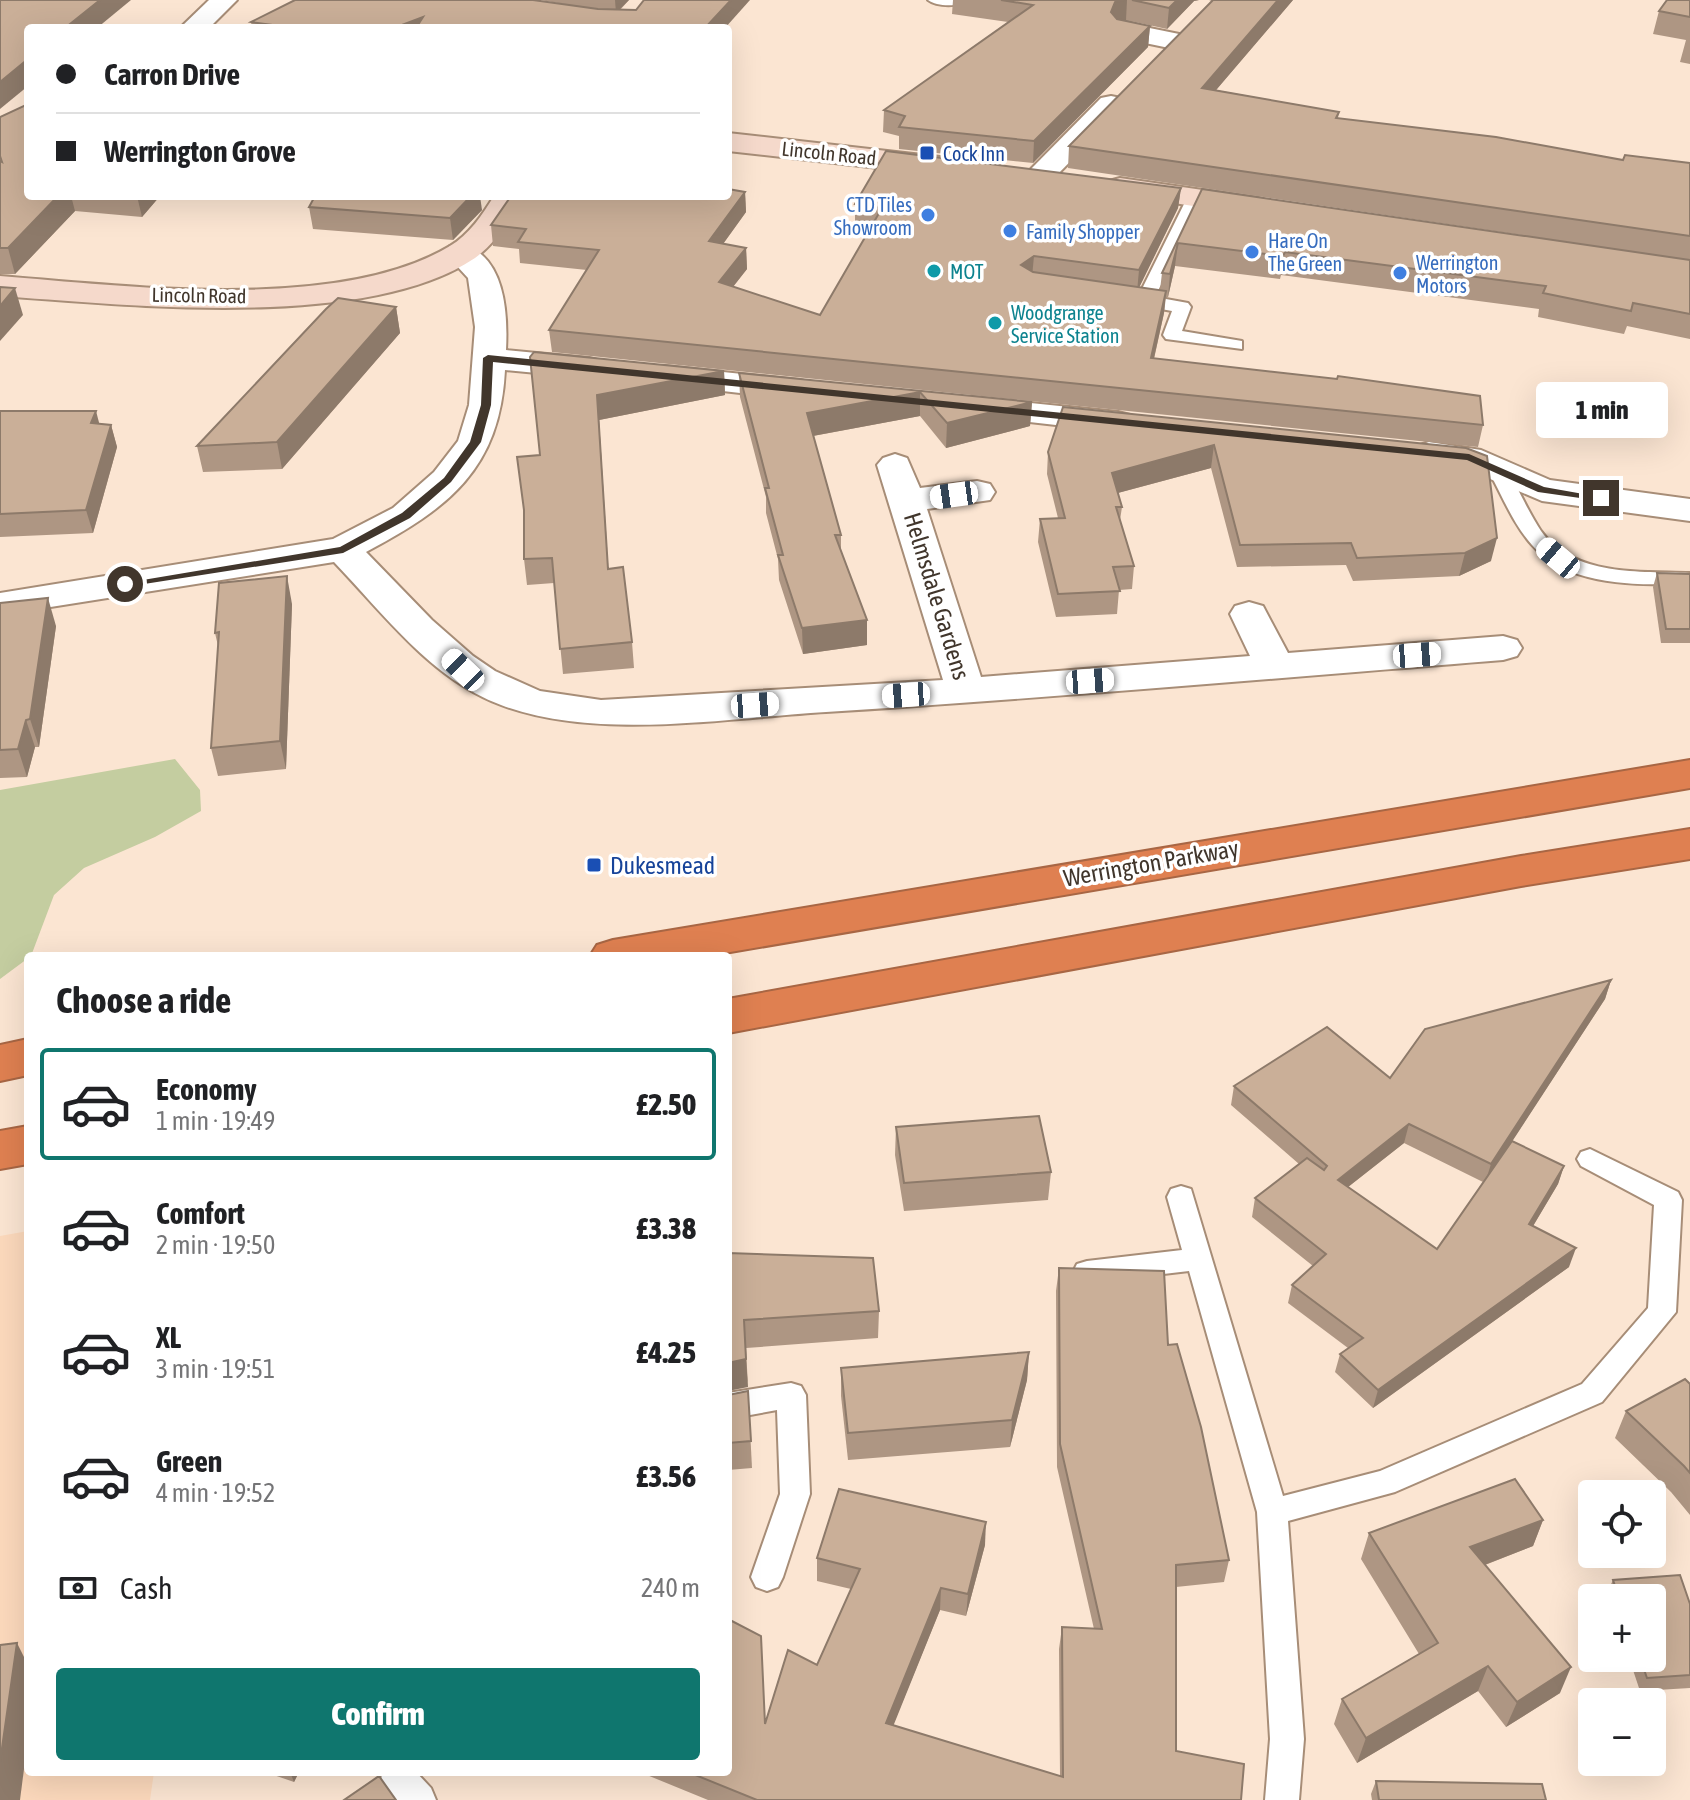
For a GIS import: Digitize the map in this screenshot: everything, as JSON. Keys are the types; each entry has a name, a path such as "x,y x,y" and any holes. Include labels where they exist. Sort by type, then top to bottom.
{"highway":[{"name":"Werrington Parkway","path":"637,952 1690,774"},
{"path":"732,1015 1521,871 1690,844"},
{"path":"0,1063 24,1058"},
{"path":"0,1150 24,1146"}],"street":[{"path":"197,24 224,0"},
{"path":"1152,63 1195,19"},
{"path":"1125,31 1174,41"},
{"path":"1040,176 1130,86"},
{"name":"Lincoln Road","path":"732,142 962,168"},
{"path":"1009,173 1281,211"},
{"name":"Lincoln Road","path":"0,286 164,295 296,296 388,282 461,253 494,221 507,200"},
{"path":"0,604 343,549 406,516 447,480 475,442 486,405 491,327 483,276 461,253"},
{"path":"488,358 836,393"},
{"path":"947,405 1153,425"},
{"path":"1390,449 1469,457 1542,490 1690,510"},
{"name":"Helmsdale Gardens","path":"895,465 966,691"},
{"name":"Helmsdale Gardens","path":"907,501 977,492"},
{"name":"Helmsdale Gardens","path":"343,549 463,670 504,692 543,705 601,713 966,691 1503,648"},
{"path":"1249,614 1275,666"}],"lane":[{"path":"935,0 962,0"},
{"path":"1145,301 1195,198"},
{"path":"1117,297 1182,307 1172,335 1236,345"},
{"path":"1498,470 1539,541 1558,558 1590,570 1690,579"},
{"path":"1272,1512 1384,1483 1592,1393 1662,1312 1679,1197 1590,1159"},
{"path":"1181,1197 1272,1512 1287,1739 1282,1800"},
{"path":"1087,1272 1199,1259"},
{"path":"732,1405 791,1395 795,1494 767,1577"},
{"path":"399,1776 398,1782 419,1800"}],"shaded area":[{"path":"24,1232 24,1776 153,1776 150,1800 0,1800 0,1236"}],"green space":[{"path":"175,759 200,790 201,811 155,837 84,868 54,895 33,952 24,952 24,961 0,979 0,790"}],"building":[{"path":"0,0 100,0 70,24 24,24 24,62 0,82"},
{"path":"295,0 533,0 598,9 636,10 644,0 731,0 709,24 419,24 423,17 405,24 251,22"},
{"path":"1001,0 1124,0 1115,2 1111,12 1117,19 1150,26 1034,141 899,127 905,116 884,110 1033,5"},
{"path":"1132,0 1177,0 1169,8"},
{"path":"1213,0 1278,0 1202,88 1339,112 1336,118 1496,137 1623,160 1625,155 1690,163 1690,236 1069,146"},
{"path":"1667,0 1690,0 1690,17 1659,11"},
{"path":"24,106 24,200 54,200 8,248 0,248 0,117"},
{"path":"886,151 1181,188 1139,270 1034,256 1021,265 1033,272 1166,291 1151,358 1337,379 1338,376 1480,396 1483,425 549,330 599,250 518,242 526,229 491,225 508,200 732,200 732,190 745,192 709,241 746,248 719,282 820,315 882,208 855,204"},
{"path":"1202,189 1690,260 1690,314 1633,303 1631,311 1543,293 1546,286 1285,252 1283,256 1178,243 1170,274 1162,273"},
{"path":"313,200 467,200 450,218 309,207"},
{"path":"0,287 15,288 0,306"},
{"path":"338,298 396,307 277,442 197,446 326,309"},
{"path":"534,352 724,371 597,395 608,569 623,567 632,642 560,649 552,558 524,559 524,510 517,457 540,455 530,357"},
{"path":"739,373 1032,402 947,423 920,392 807,413 841,535 835,535 867,620 802,628 778,555 783,555 765,488 769,488"},
{"path":"1063,407 1466,448 1487,456 1497,538 1465,553 1357,558 1351,543 1240,545 1214,445 1112,473 1122,507 1116,507 1134,566 1113,567 1120,591 1058,594 1040,519 1065,518 1048,452"},
{"path":"0,411 96,411 91,423 111,425 86,510 0,514"},
{"path":"1657,573 1690,574 1690,629 1666,629"},
{"path":"287,576 280,741 211,748 219,583"},
{"path":"48,598 30,719 26,720 18,749 0,750 0,603"},
{"path":"1611,980 1491,1164 1409,1124 1338,1180 1437,1249 1512,1141 1564,1166 1529,1224 1576,1248 1378,1390 1340,1354 1363,1338 1292,1285 1326,1254 1255,1198 1307,1158 1324,1170 1327,1166 1234,1086 1327,1027 1390,1078 1425,1029"},
{"path":"1039,1116 1051,1172 904,1183 896,1127"},
{"path":"732,1253 873,1258 879,1311 744,1320 746,1359 732,1362"},
{"path":"1059,1268 1164,1271 1168,1345 1177,1344 1201,1427 1229,1560 1176,1565 1176,1751 1244,1764 1241,1800 757,1800 698,1776 732,1776 732,1621 761,1636 765,1724 788,1650 817,1665 860,1569 817,1558 839,1489 986,1522 968,1594 941,1588 886,1723 1063,1777 1062,1627 1102,1629 1060,1444"},
{"path":"1029,1352 1012,1420 848,1433 841,1368"},
{"path":"1685,1379 1690,1384 1690,1473 1626,1411"},
{"path":"748,1391 751,1441 732,1443 732,1394"},
{"path":"1515,1479 1543,1520 1470,1547 1571,1667 1517,1702 1488,1666 1366,1738 1342,1699 1438,1643 1369,1533"},
{"path":"1680,1575 1690,1604 1690,1675 1647,1678 1645,1672 1666,1672 1666,1584 1614,1584 1613,1580"},
{"path":"17,1643 0,1762 0,1645"},
{"path":"379,1776 396,1800 344,1800"},
{"path":"1376,1781 1542,1784 1546,1800 1379,1800"}],"place":[{"name":"Cock Inn","path":"927,153"},
{"name":"CTD Tiles Showroom","path":"928,215"},
{"name":"Family Shopper","path":"1010,231"},
{"name":"Hare On The Green","path":"1252,252"},
{"name":"MOT","path":"934,271"},
{"name":"Werrington Motors","path":"1400,273"},
{"name":"Woodgrange Service Station","path":"995,323"},
{"name":"Dukesmead","path":"594,865"}],"route":[{"path":"125,584 343,549 406,516 447,480 475,442 486,405 488,358 1469,457 1542,490 1601,498"}]}
